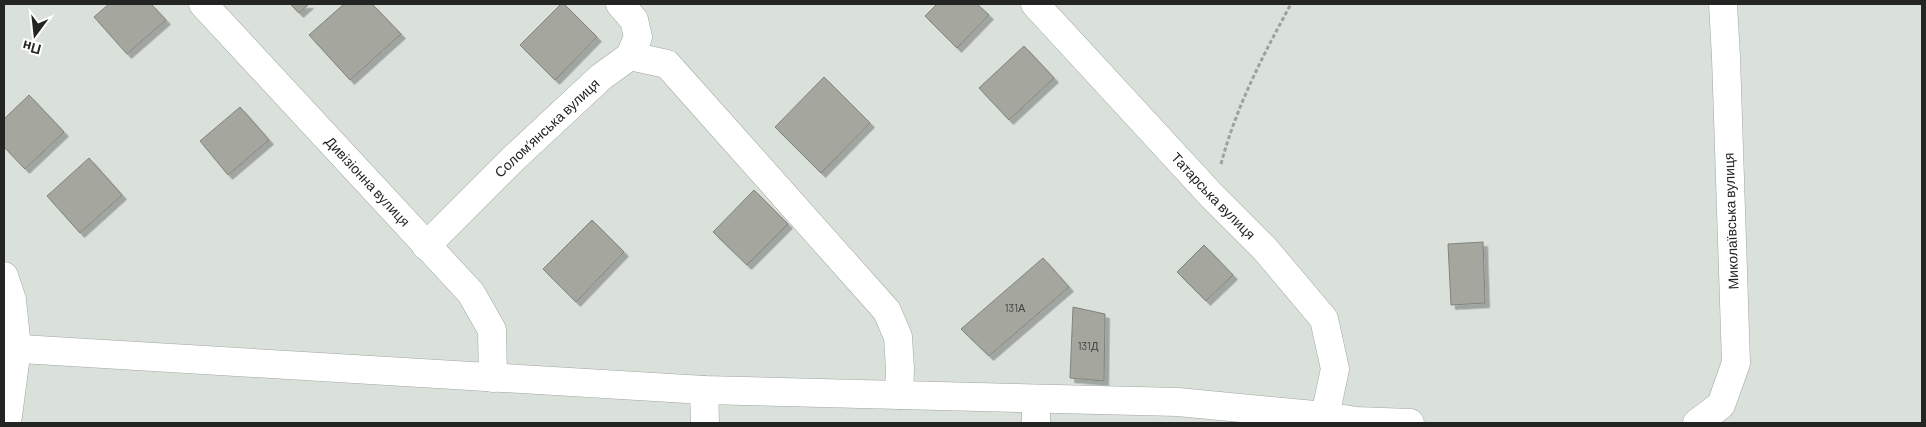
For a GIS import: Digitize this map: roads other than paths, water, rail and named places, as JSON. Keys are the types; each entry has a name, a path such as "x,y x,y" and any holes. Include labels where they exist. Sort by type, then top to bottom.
{"street":[{"name":"Дивізіонна вулиця","path":"203,4 471,294 492,330 493,378"},
{"path":"620,4 634,20 638,37 630,56 667,64 887,311 898,337 899,396"},
{"name":"Татарська вулиця","path":"1035,4 1212,196 1265,248 1324,320 1334,370 1325,416"},
{"name":"Миколаївська вулиця","path":"1697,423 1721,404 1736,364 1726,57 1722,4"},
{"name":"Соломʼянська вулиця","path":"426,246 514,158 601,77 630,56"},
{"path":"4,276 12,300 7,423"},
{"path":"10,348 704,390 899,396 1036,411 1178,402 1325,416 1356,422 1410,423"},
{"path":"704,390 704,423"}]}
